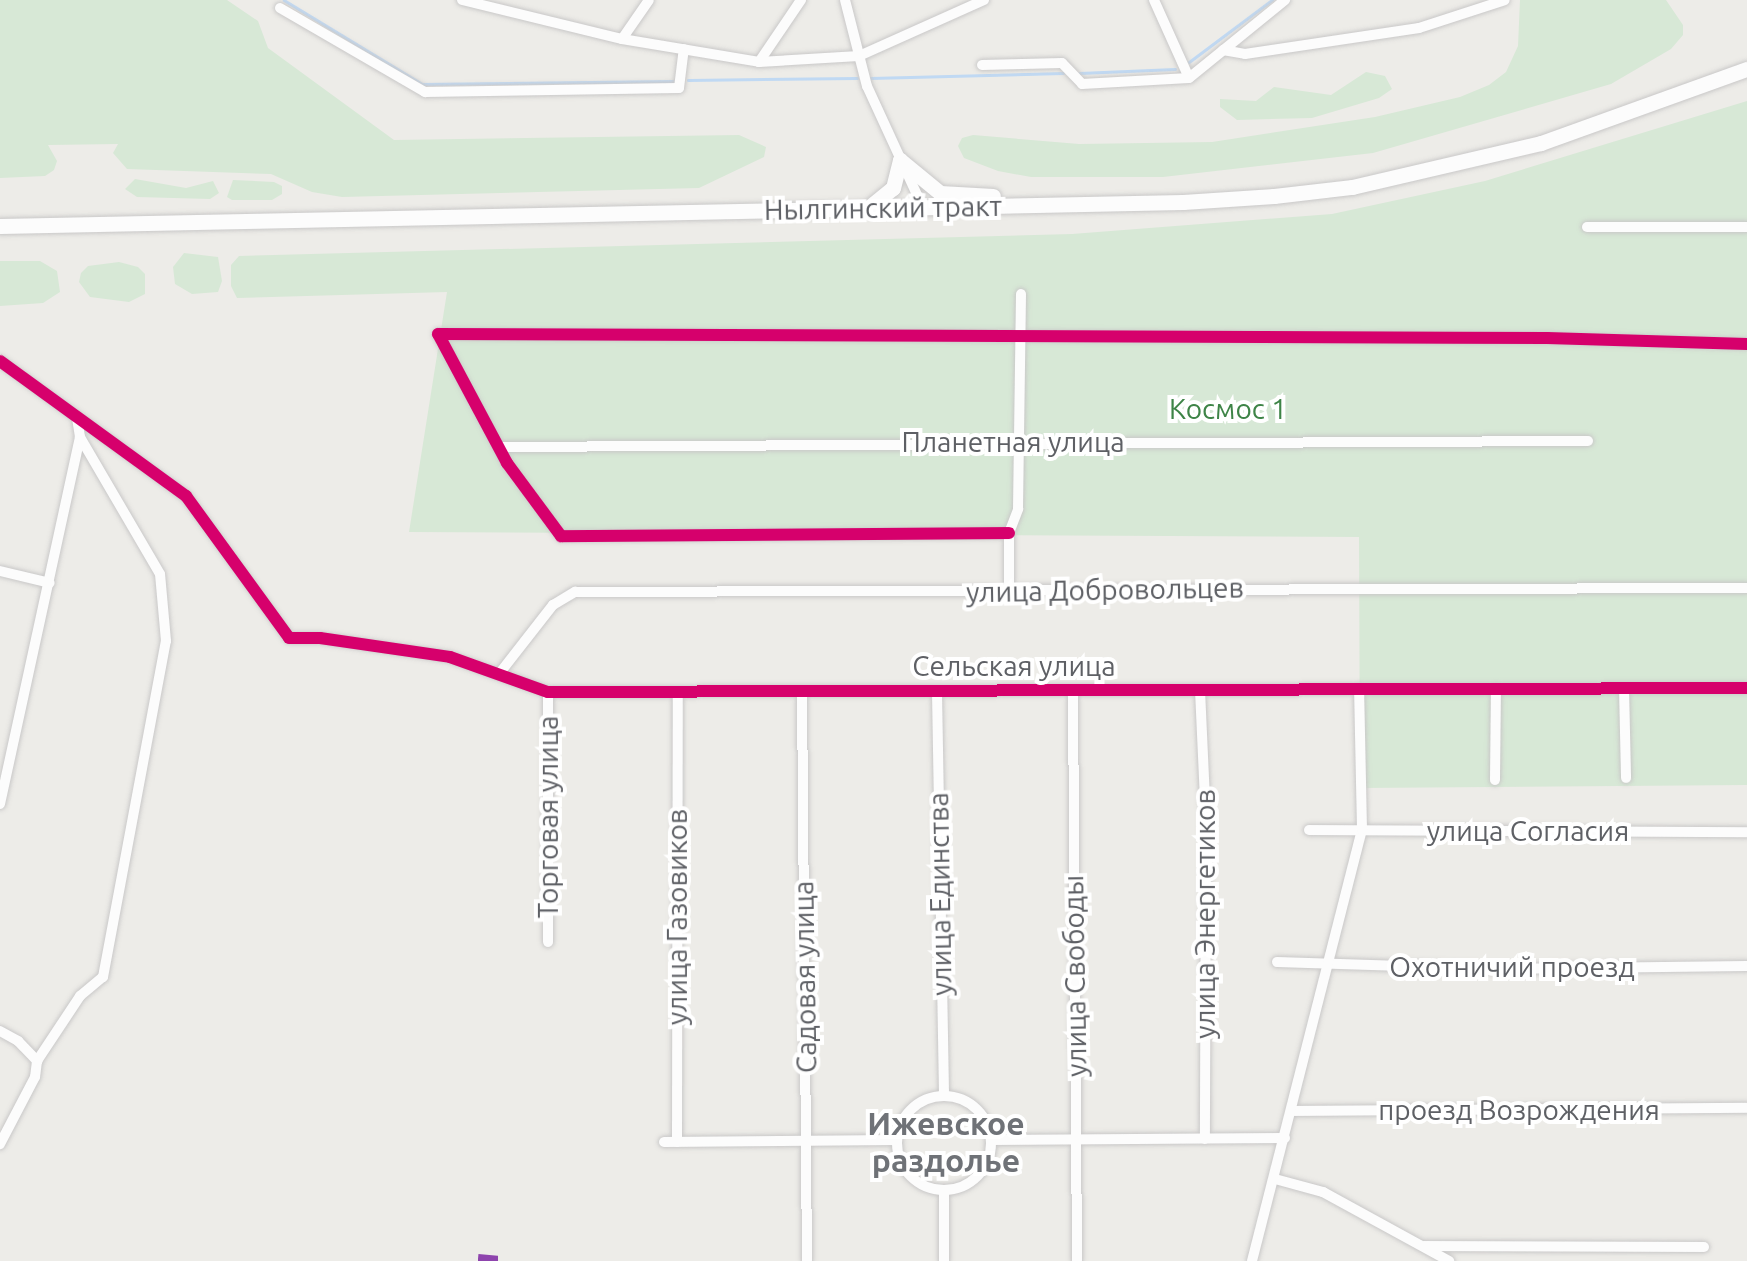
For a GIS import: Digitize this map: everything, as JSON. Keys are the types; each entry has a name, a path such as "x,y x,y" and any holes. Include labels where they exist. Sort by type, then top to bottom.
{"main road":[{"name":"Нылгинский тракт","path":"0,226 1158,203 1352,187 1541,143 1747,68"},
{"path":"866,209 892,188 900,160 928,186 951,196 1130,194 1158,203"}],"street":[{"path":"622,39 649,0"},
{"path":"759,62 801,0"},
{"path":"846,0 867,86 923,208"},
{"path":"471,1 622,39 759,62 859,56 984,0"},
{"path":"1154,0 1189,78"},
{"path":"982,65 1062,64 1082,84 1189,78 1285,0"},
{"path":"1222,50 1246,54 1419,28 1504,0"},
{"path":"280,8 426,92 679,88 684,49"},
{"path":"1587,227 1747,227"},
{"path":"1009,592 1009,533 1018,508 1020,294"},
{"path":"1009,533 561,536 499,447 438,334 1546,338 1747,344"},
{"path":"0,361 78,418 80,437 0,804"},
{"name":"Сельская улица","path":"78,418 186,496 271,619 289,638 320,638 450,657 548,692 1747,688"},
{"path":"1,1140 35,1077 37,1061 80,996 103,977 166,641 160,574 80,437"},
{"name":"Планетная улица","path":"499,447 1019,441 1588,441"},
{"path":"0,571 50,583"},
{"name":"улица Добровольцев","path":"499,674 553,605 576,592 1747,588"},
{"path":"1252,1261 1276,1180 1362,830 1359,688"},
{"path":"1495,780 1496,688"},
{"path":"1624,688 1626,778"},
{"name":"улица Энергетиков","path":"1200,690 1206,823 1205,1139"},
{"name":"улица Свободы","path":"1073,691 1078,1261"},
{"name":"Торговая улица","path":"548,692 548,942"},
{"name":"улица Газовиков","path":"678,692 670,1142 807,1141"},
{"name":"Садовая улица","path":"802,692 807,1261"},
{"name":"улица Единства","path":"937,692 944,1096"},
{"name":"улица Согласия","path":"1310,830 1747,832"},
{"name":"Охотничий проезд","path":"1278,962 1330,967 1747,966"},
{"path":"0,1030 18,1041 37,1061"},
{"path":"944,1096 971,1104 981,1114 991,1140 990,1155 973,1181 944,1191 915,1181 904,1170 896,1140 899,1126 917,1104 944,1096"},
{"name":"проезд Возрождения","path":"1292,1111 1747,1108"},
{"path":"991,1140 1284,1138"},
{"path":"807,1141 896,1140"},
{"path":"1276,1180 1323,1192 1449,1261"},
{"path":"944,1191 944,1261"},
{"path":"1424,1246 1704,1248"}],"green space":[{"path":"0,0 227,0 258,21 268,48 394,140 739,135 766,147 764,157 699,188 342,197 312,192 271,174 127,169 113,153 118,144 48,145 57,161 54,170 45,176 0,178"},
{"path":"1520,0 1666,0 1683,25 1683,35 1671,49 1611,84 1373,153 1163,177 1031,177 998,171 964,158 958,146 962,138 973,135 1079,144 1212,142 1375,117 1460,97 1489,85 1506,72 1518,46"},
{"path":"1366,72 1385,76 1392,89 1379,98 1312,118 1237,120 1220,107 1220,99 1256,101 1274,87 1331,95"},
{"name":"Космос 1","path":"1747,101 1747,785 1360,788 1359,537 409,532 447,292 237,298 231,286 231,265 239,256 1072,234 1332,214 1485,181"},
{"path":"135,179 186,188 213,181 219,193 210,199 137,197 125,189"},
{"path":"233,180 274,182 282,186 282,194 272,200 232,200 227,197"},
{"path":"184,253 218,257 222,281 218,292 192,294 175,284 173,267"},
{"path":"0,261 40,261 57,271 60,292 43,303 0,306"},
{"path":"119,262 138,267 145,274 145,294 129,302 90,297 79,282 81,273 88,266"}],"waterway":[{"path":"284,0 422,84 673,81"},
{"path":"1189,62 1272,0"},
{"path":"1080,73 1175,69"},
{"path":"871,78 1063,73"},
{"path":"688,80 857,78"}],"marked path":[{"path":"478,1259 500,1261"}],"cycle path":[{"path":"1009,533 561,536 507,463 438,334 1547,338 1747,344"},
{"path":"0,361 186,496 289,638 320,638 450,657 548,692 1747,688"}],"district":[{"name":"Ижевское раздолье","path":"946,1142"}]}
